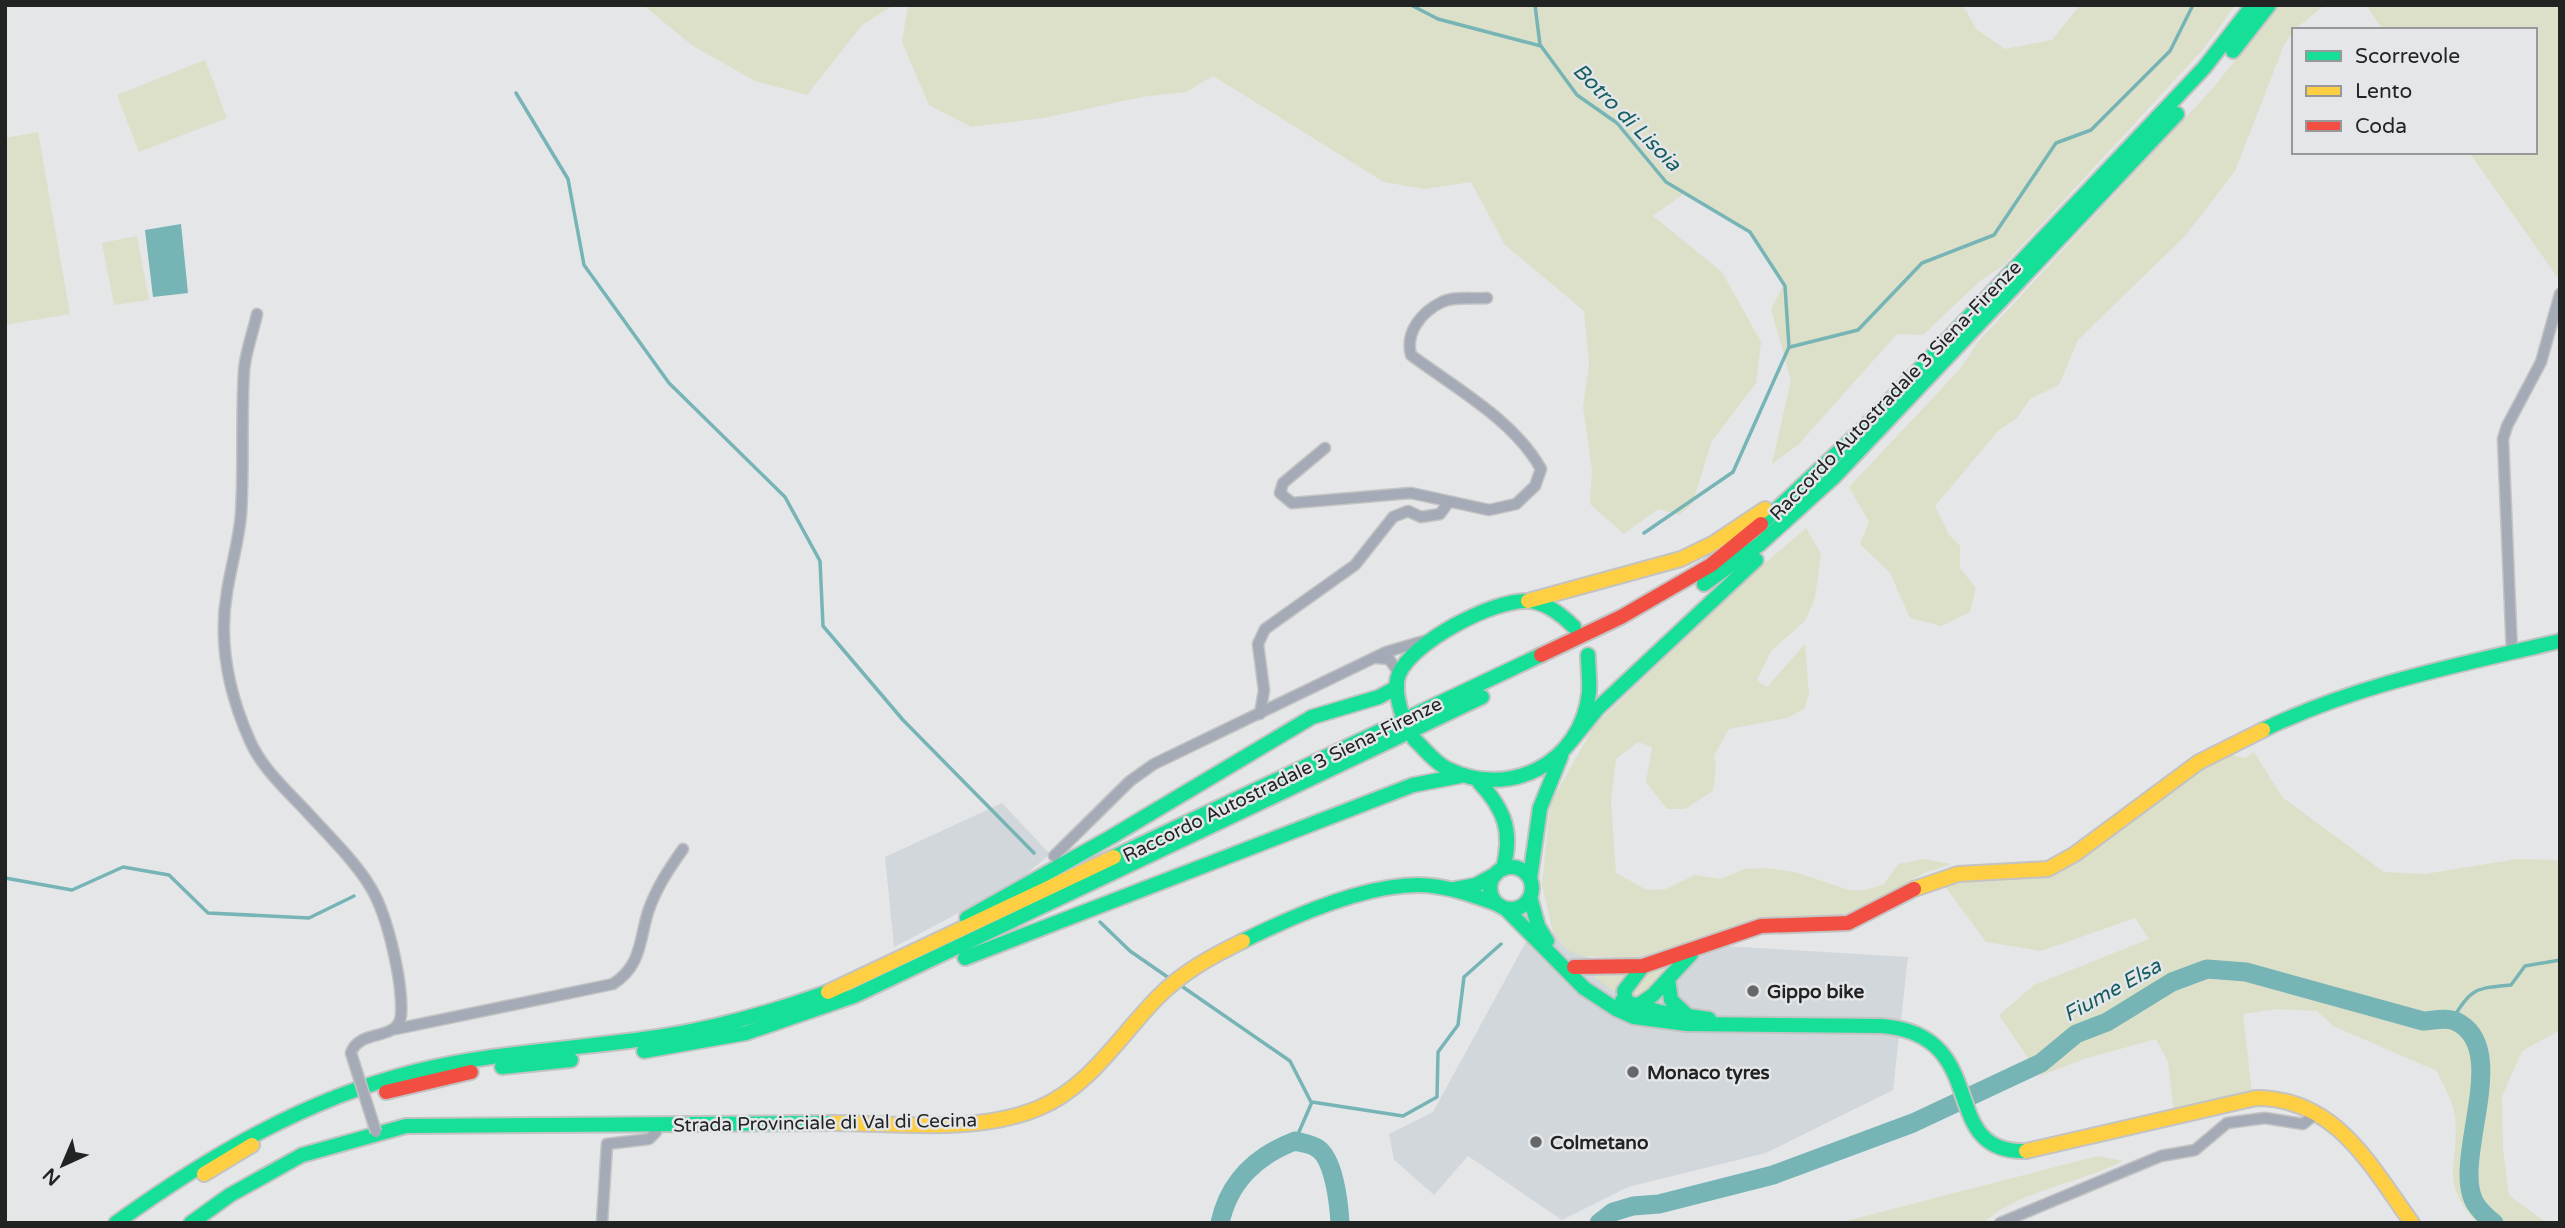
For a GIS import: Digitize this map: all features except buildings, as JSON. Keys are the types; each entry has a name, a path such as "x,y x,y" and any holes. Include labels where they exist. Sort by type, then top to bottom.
{"main road":[{"name":"Raccordo Autostradale 3 Siena-Firenze","path":"117,1223 226,1146 299,1111 419,1071 471,1060 723,1026 834,990 953,937 1637,608 1711,565 1789,501 1866,426 2204,68 2253,5"},
{"name":"Raccordo Autostradale 3 Siena-Firenze","path":"136,1223 187,1185 245,1149 310,1119 365,1099 483,1070 671,1048 759,1029 828,1005 916,969 1673,603 1725,570 1835,476 2210,78 2269,5"},
{"path":"570,1048 594,1037 652,1030 752,1010 837,980 978,912 1154,812 1311,717 1379,697 1398,680 1412,653 1431,639 1503,605 1662,566 1705,548 1732,533 1796,483 1971,301 1999,284"},
{"path":"1414,739 1436,761 1460,776 1479,782 1506,783 1521,780 1567,746 1597,709 1834,489 1956,362 1967,337"},
{"path":"1528,601 1558,612 1574,627"},
{"path":"1571,971 1643,966 1694,951 1761,926 1851,922 1915,888 1953,875 2033,872 2054,866 2075,854 2199,762 2250,735 2356,690 2560,641"},
{"path":"1588,656 1591,678 1589,702 1542,798 1534,838 1530,897 1542,935 1571,971 1630,1006 1681,1021"},
{"path":"1398,680 1401,711"},
{"path":"671,1048 716,1049 786,1030 997,944 1413,785 1460,776"},
{"path":"1479,782 1496,800 1509,825 1510,843 1490,886 1501,906 1614,1009 1650,1022 1903,1028 1929,1038 1946,1057 1979,1133 1991,1146 2015,1154 2259,1097 2288,1098 2318,1112 2340,1131 2412,1223"},
{"path":"1499,871 1515,868 1530,878"},
{"name":"Strada Provinciale di Val di Cecina","path":"1450,889 1476,885 1499,871"},
{"name":"Strada Provinciale di Val di Cecina","path":"191,1223 230,1195 302,1155 376,1132 427,1125 969,1123 1015,1115 1046,1105 1075,1083 1172,984 1202,962 1271,930 1366,892 1412,885 1450,889 1501,906"},
{"path":"1501,906 1520,907 1530,897"},
{"path":"1630,1006 1668,979 1694,951"},
{"path":"1630,1006 1626,985 1643,966"},
{"path":"1668,979 1671,1000 1681,1021"}],"street":[{"path":"2512,653 2503,439 2507,426 2541,362 2560,294"},
{"path":"1325,448 1283,483 1280,493 1292,503 1411,493 1489,510 1516,504 1535,486 1541,469 1531,451 1506,426 1411,355 1408,341 1414,326 1443,301 1487,298"},
{"path":"257,314 244,369 245,444 240,527 226,594 224,626 227,672 234,701 251,745 273,776 371,888 385,922 401,998 400,1024 396,1029"},
{"path":"1260,714 1264,690 1258,644 1265,628 1355,565 1394,517 1408,511 1421,517 1440,514 1448,503"},
{"path":"1054,856 1139,773 1401,646 1431,639"},
{"path":"1376,658 1389,659 1398,680"},
{"path":"376,1132 351,1053 360,1040 396,1029 614,984 636,963 653,900 664,875 683,849"},
{"path":"2000,1223 2161,1156 2201,1147 2221,1126 2265,1118 2303,1124 2318,1112"},
{"path":"602,1223 607,1144 649,1139 656,1132 655,1123"}],"shaded area":[{"path":"1002,803 1050,854 1016,883 894,947 885,857"},
{"path":"1553,933 1566,949 1589,958 1604,959 1691,944 1908,957 1893,1090 1766,1153 1628,1187 1562,1220 1468,1156 1434,1195 1394,1160 1389,1134 1433,1112 1527,940"}],"green space":[{"path":"643,5 894,5 862,25 807,95 755,81 693,46"},
{"path":"908,5 1959,5 1966,10 1976,29 2005,49 2052,40 2080,5 2235,5 2206,46 2004,265 1980,281 1923,335 1897,334 1798,445 1772,464 1791,380 1771,309 1784,284 1751,231 1686,192 1653,216 1722,272 1761,342 1756,383 1712,441 1692,504 1679,515 1658,509 1624,534 1590,504 1592,470 1583,407 1589,364 1584,311 1505,245 1471,182 1424,189 1384,182 1213,76 1186,92 1142,97 1044,118 971,127 929,105 902,42"},
{"path":"2279,5 2325,5 2296,28 2292,28 2235,171 2186,235 2078,340 2059,385 2030,399 2017,418 1998,431 1935,506 1949,535 1960,546 1960,568 1976,588 1970,612 1941,626 1910,618 1890,573 1860,544 1869,522 1849,487 1960,369 1978,342 2213,88"},
{"path":"2366,5 2560,5 2560,281 2470,154 2537,154 2537,28 2382,28"},
{"path":"205,60 227,118 139,152 117,95"},
{"path":"38,132 70,314 5,325 5,138"},
{"path":"137,236 149,300 114,305 102,243"},
{"path":"1806,528 1821,554 1815,598 1805,621 1771,651 1757,680 1767,687 1805,644 1809,695 1804,709 1787,718 1729,729 1714,756 1716,766 1713,791 1685,809 1667,809 1646,782 1652,747 1638,742 1616,759 1611,801 1616,873 1647,890 1666,889 1695,875 1721,879 1744,869 1766,868 1795,872 1849,890 1866,890 1884,884 1898,864 1924,859 1952,864 1924,873 1855,912 1821,918 1757,919 1691,944 1634,958 1580,956 1566,949 1553,933 1542,885 1550,804 1594,726 1757,570"},
{"path":"2254,752 2282,797 2384,872 2425,874 2517,859 2560,860 2560,1030 2522,1051 2502,1096 2503,1149 2509,1195 2541,1219 2554,1223 2477,1223 2465,1208 2454,1183 2455,1117 2437,1071 2333,1026 2317,1011 2277,1009 2243,1014 2252,1093 2174,1111 2168,1062 2156,1039 2084,1059 2040,1076 1999,1015 2034,985 2149,939 2135,918 2041,951 1986,942 1944,885 2030,879 2058,874 2196,772 2228,754 2245,758"},
{"path":"1672,964 1650,991 1631,999 1629,992 1637,980 1652,970"},
{"path":"1594,973 1625,973 1618,994 1595,978"},
{"path":"2098,1156 2123,1161 2012,1204 1984,1223 1838,1223"}],"water":[{"path":"181,224 188,293 153,297 145,230"}],"waterway":[{"name":"Botro di Lisoia","path":"1411,5 1438,19 1541,46 1577,95 1617,123 1666,182 1750,232 1785,286 1789,347 1733,472 1644,533"},
{"path":"1535,5 1540,45"},
{"path":"1790,347 1858,330 1922,263 1994,235 2056,143 2091,130 2170,51 2193,5"},
{"path":"516,93 568,179 584,265 669,383 785,497 820,561 823,626 903,720 1034,853"},
{"path":"5,878 72,890 123,867 169,875 208,913 309,918 354,896"},
{"path":"1100,922 1130,951 1169,978"},
{"path":"1295,1141 1312,1102 1403,1116 1437,1097 1438,1052 1458,1025 1464,977 1501,944"},
{"path":"2453,1019 2470,995 2490,987 2511,985 2525,966 2560,960"},
{"name":"Fiume Elsa","path":"1599,1223 1613,1212 1633,1206 1659,1204 1773,1175 1913,1123 2041,1063 2076,1034 2107,1022 2172,982 2207,969 2246,972 2423,1021 2451,1020 2471,1034 2479,1053 2481,1076 2469,1179 2474,1202 2494,1223"},
{"path":"1180,985 1290,1061 1311,1102"},
{"name":"Fiume Elsa","path":"1220,1223 1230,1195 1246,1172 1268,1154 1295,1141 1317,1148 1328,1161 1340,1223"}],"traffic: fast":[{"path":"1761,524 1866,426 2204,68 2253,5"},
{"path":"2233,51 2269,5"},
{"path":"1704,584 1760,544 1835,476 2177,114"},
{"path":"1571,741 1597,709 1756,560"},
{"path":"1401,711 1397,683 1407,662 1437,636 1476,615 1513,602 1528,601 1547,607 1574,627"},
{"path":"2263,730 2335,700 2372,688 2560,641"},
{"path":"1114,857 1541,655"},
{"path":"1414,739 1446,768 1470,777 1493,780 1516,777 1538,769 1557,756 1572,739 1583,718 1589,693 1588,655"},
{"path":"967,918 1111,837 1312,717 1379,697 1397,687"},
{"path":"644,1051 746,1033 854,996 1482,697"},
{"path":"1530,878 1540,808 1561,756"},
{"path":"965,958 1413,785 1460,776"},
{"path":"1479,782 1495,802 1504,822 1507,844 1503,869"},
{"path":"1511,867 1526,873 1532,888 1526,903 1511,909 1496,903 1490,888 1496,873 1511,867"},
{"path":"1455,889 1476,885 1496,874"},
{"path":"1243,941 1328,904 1397,886 1438,887 1497,904"},
{"path":"1530,897 1538,926 1547,941"},
{"path":"1506,909 1584,988 1616,1009 1634,1017 1687,1024 1882,1026 1917,1034 1939,1050 1953,1070 1970,1115 1981,1134 1998,1147 2026,1151"},
{"path":"1633,1009 1653,995 1691,954"},
{"path":"1628,1009 1624,991 1643,966"},
{"path":"1668,979 1671,1000 1687,1015"},
{"path":"116,1223 187,1175 259,1132 336,1097 376,1083 448,1064 706,1028 788,1006 828,992"},
{"path":"1622,1001 1660,1012 1709,1019"},
{"path":"502,1067 571,1060"},
{"path":"191,1223 230,1195 302,1155 406,1126 833,1123"}],"traffic: slow":[{"path":"1528,601 1681,559 1714,543 1765,509"},
{"path":"1914,889 1958,874 2048,869 2075,854 2199,762 2263,730"},
{"path":"828,992 1114,857"},
{"path":"833,1123 964,1124 1015,1116 1039,1108 1074,1087 1178,979 1243,941"},
{"path":"2026,1151 2256,1098 2284,1101 2308,1109 2329,1122 2348,1139 2412,1223"},
{"path":"204,1174 252,1145"}],"traffic: jam":[{"path":"1541,655 1621,617 1711,565 1761,524"},
{"path":"1574,967 1643,966 1761,926 1848,923 1914,889"},
{"path":"386,1092 471,1072"}],"place":[{"name":"Gippo bike","path":"1753,991"},
{"name":"Monaco tyres","path":"1633,1072"},
{"name":"Colmetano","path":"1536,1142"}]}
